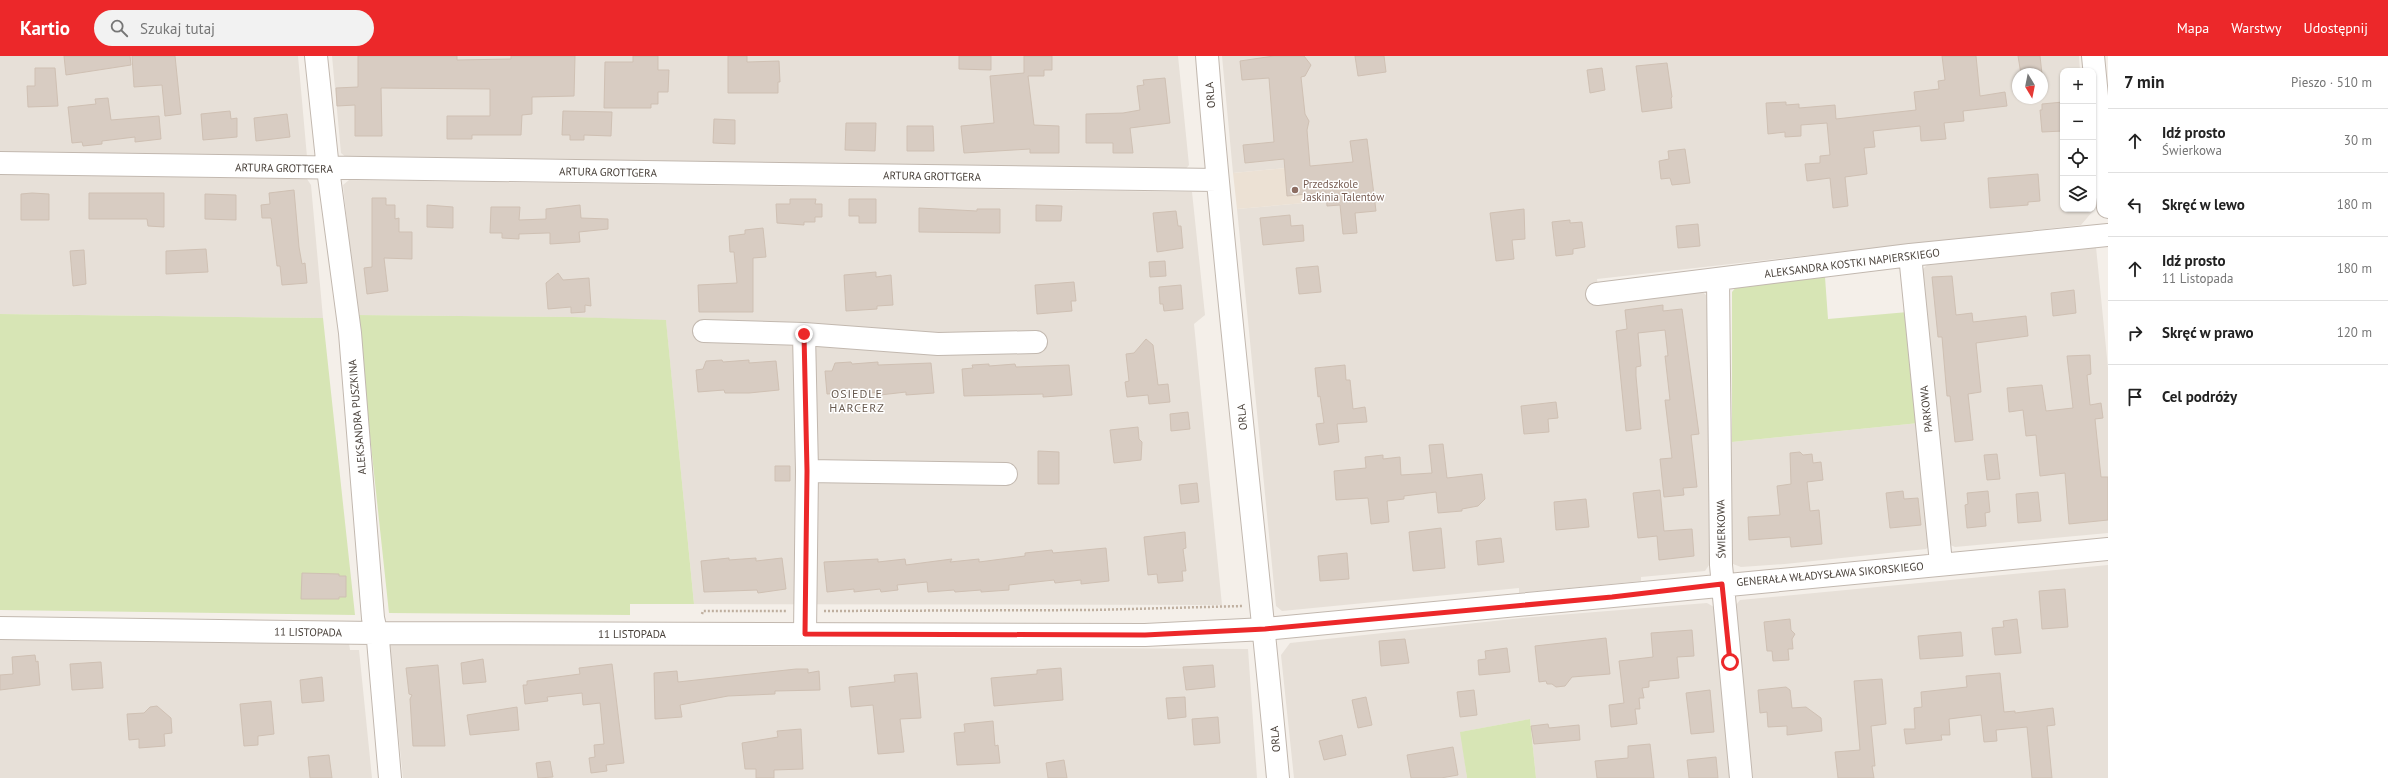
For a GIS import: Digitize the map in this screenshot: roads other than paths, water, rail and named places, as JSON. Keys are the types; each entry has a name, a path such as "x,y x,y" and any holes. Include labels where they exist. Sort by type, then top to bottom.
{"street":[{"name":"ALEKSANDRA PUSZKINA","path":"316,56 328,169 350,333 375,633 378,640 390,778"},
{"name":"ORLA","path":"1207,56 1217,180 1265,629 1278,778"},
{"path":"2093,56 2108,208"},
{"name":"ARTURA GROTTGERA","path":"0,163 328,169 1217,180"},
{"name":"ALEKSANDRA KOSTKI NAPIERSKIEGO","path":"1597,294 1910,255 2108,235"},
{"name":"PARKOWA","path":"1910,255 1941,563"},
{"name":"ŚWIERKOWA","path":"1718,280 1722,584 1741,778"},
{"path":"704,331 804,334 938,344 1036,342"},
{"path":"804,334 807,471 805,634"},
{"path":"807,471 1006,474"},
{"name":"GENERAŁA WŁADYSŁAWA SIKORSKIEGO","path":"1265,629 1612,597 1722,584 1941,563 2108,549"},
{"name":"11 LISTOPADA","path":"0,628 375,633 1145,635 1265,629"}],"place":[{"name":"Przedszkole Jaskinia Talentów","path":"1295,190"}],"district":[{"name":"OSIEDLE HARCERZ","path":"857,401"}]}
